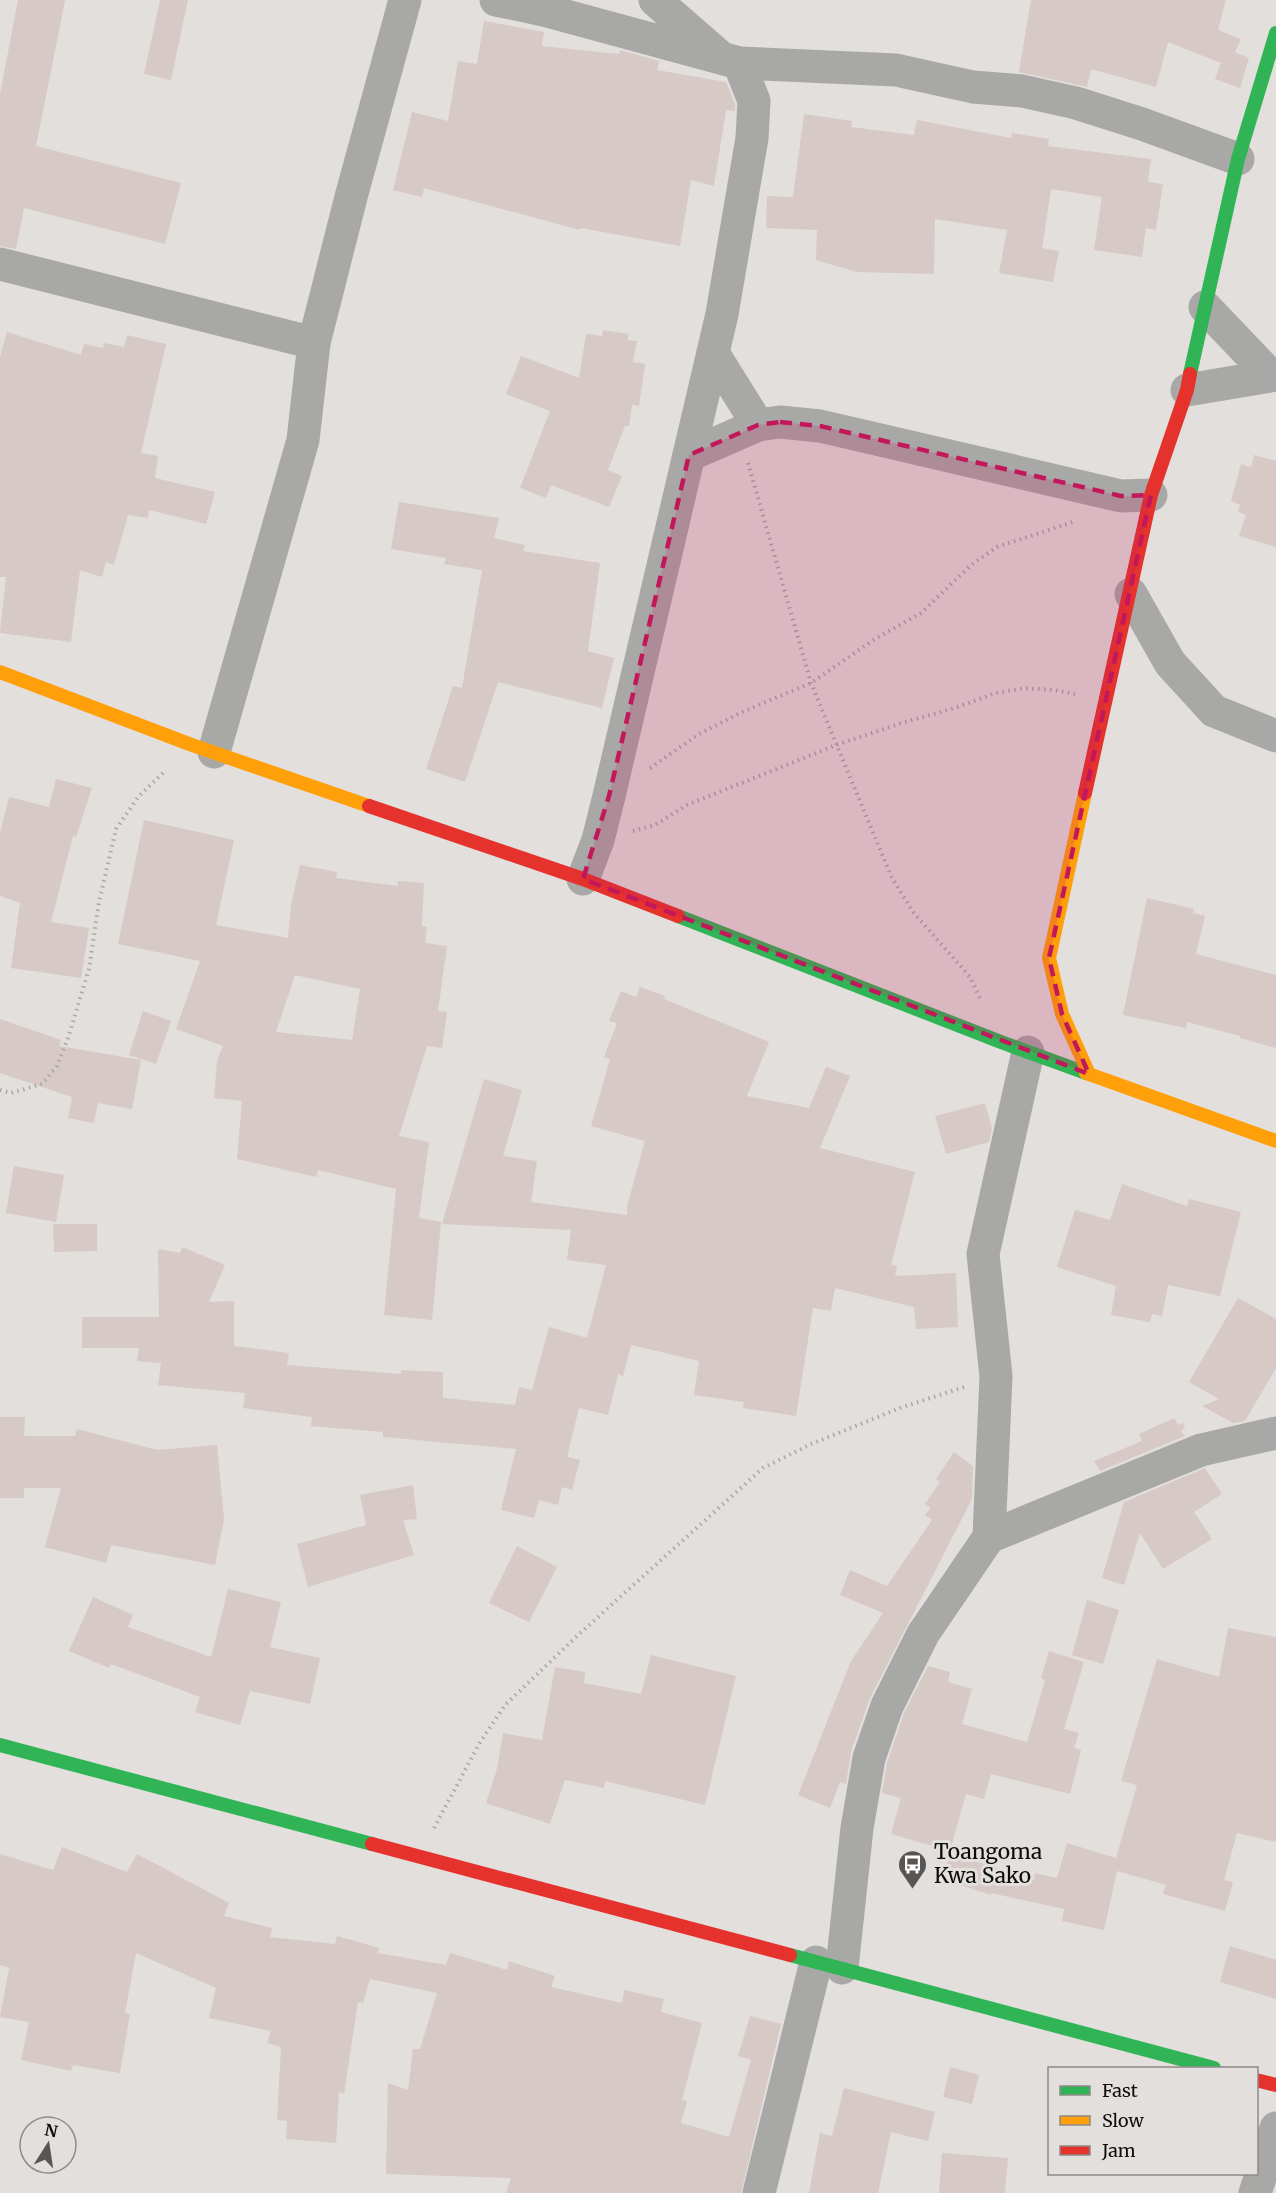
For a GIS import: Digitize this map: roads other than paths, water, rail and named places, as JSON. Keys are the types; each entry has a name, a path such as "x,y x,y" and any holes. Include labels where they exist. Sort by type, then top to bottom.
{"street":[{"path":"203,748 303,440 314,343 405,0"},
{"path":"496,0 550,5 731,60 896,70 972,87 1022,91 1076,103 1238,159"},
{"path":"583,879 598,840 609,796 722,314 753,138 754,101 731,60 655,0"},
{"path":"1089,1074 1062,1014 1049,958 1105,701 1131,594 1136,495 1187,390 1238,159 1276,33"},
{"path":"0,264 314,343"},
{"path":"1206,307 1273,375"},
{"path":"713,353 748,429"},
{"path":"1187,390 1273,375"},
{"path":"689,455 748,429 780,422 820,426 1136,495"},
{"path":"1131,594 1170,663 1214,711 1276,736"},
{"path":"0,672 203,748 583,879 1014,1047 1276,1141"},
{"path":"759,2193 829,1965 869,1758 884,1717 923,1634 989,1537 996,1376 983,1254 1014,1047"},
{"path":"989,1537 1201,1450 1276,1433"},
{"path":"0,1745 1210,2067"},
{"path":"1258,2080 1276,2085"},
{"path":"1255,2193 1276,2128"}],"place":[{"name":"Toangoma Kwa Sako","path":"913,1890"}]}
